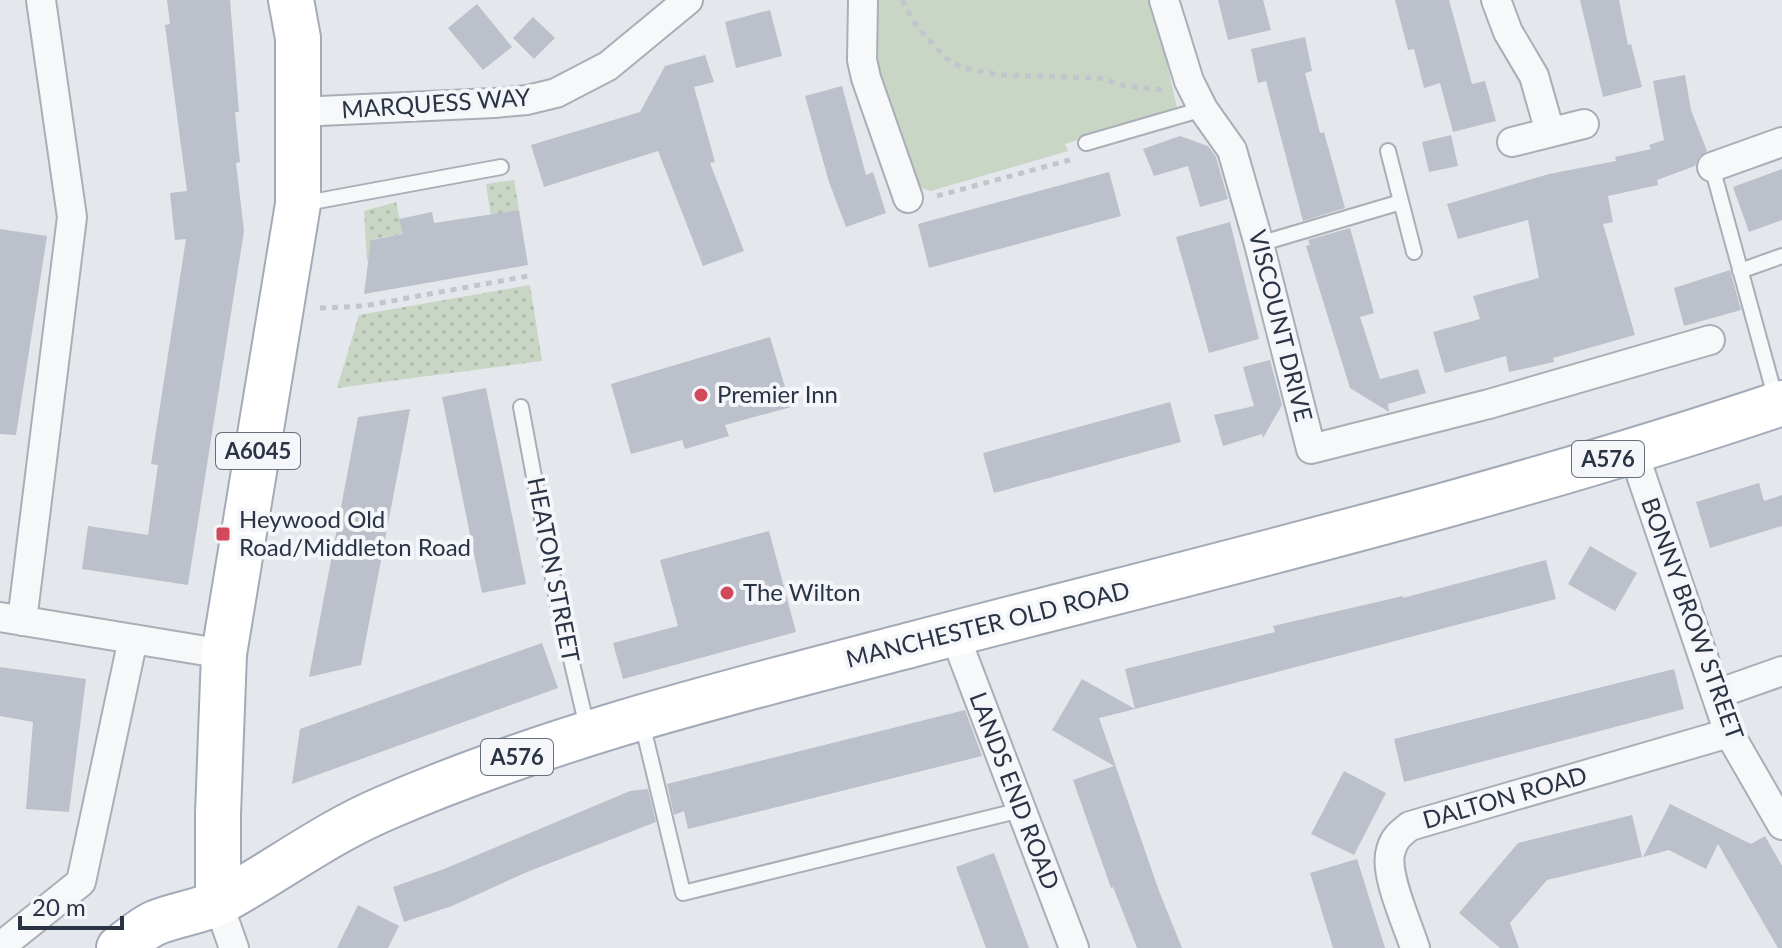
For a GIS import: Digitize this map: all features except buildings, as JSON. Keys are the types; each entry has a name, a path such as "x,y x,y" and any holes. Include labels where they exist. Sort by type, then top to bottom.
{"main road":[{"name":"A6045","path":"218,903 224,654 298,204 298,38 291,0"},
{"name":"MANCHESTER OLD ROAD","path":"119,948 151,924 218,903 338,829 467,774 588,732 954,633 1308,543 1633,451 1780,404"},
{"name":"MANCHESTER OLD ROAD","path":"181,948 218,903"}],"street":[{"path":"41,0 72,217 11,619 224,654"},
{"name":"MARQUESS WAY","path":"298,112 494,103 556,93 608,66 688,0"},
{"path":"863,0 862,60 866,78 908,198"},
{"name":"VISCOUNT DRIVE","path":"1164,0 1189,81 1203,109 1232,150 1311,449 1489,404 1710,340"},
{"path":"1496,0 1508,32 1534,76 1550,132"},
{"path":"1512,142 1584,124"},
{"path":"1712,167 1782,142"},
{"name":"BONNY BROW STREET","path":"1633,451 1729,733 1782,825"},
{"name":"LANDS END ROAD","path":"954,633 1074,948"},
{"path":"0,947 81,882 133,639"},
{"path":"1717,694 1782,671"},
{"name":"DALTON ROAD","path":"1415,948 1392,877 1389,853 1397,836 1410,826 1729,733"},
{"path":"218,903 234,948"}],"lane":[{"path":"1086,143 1203,109"},
{"path":"1388,151 1414,252"},
{"path":"298,204 501,167"},
{"path":"1712,167 1780,404"},
{"path":"1259,244 1401,202"},
{"path":"1740,271 1782,256"},
{"name":"HEATON STREET","path":"521,407 557,600 588,732"},
{"path":"641,717 683,893 1021,810"}],"path":[{"path":"902,0 917,27 947,59 963,68 1000,75 1099,78 1158,91 1189,81"},
{"path":"908,198 925,200 1075,159 1086,143"},
{"path":"281,310 364,306 528,276"}],"green space":[{"path":"872,0 1153,0 1177,108 1065,144 1068,151 931,191 917,187 871,52"},
{"path":"514,180 519,210 503,213 493,230 486,184"},
{"path":"396,202 403,234 372,239 370,260 367,261 364,211"},
{"path":"530,285 542,361 337,388 359,315"}],"place":[{"name":"Premier Inn","path":"701,395"},
{"name":"Heywood Old Road/Middleton Road","path":"223,534"},
{"name":"The Wilton","path":"727,593"}]}
